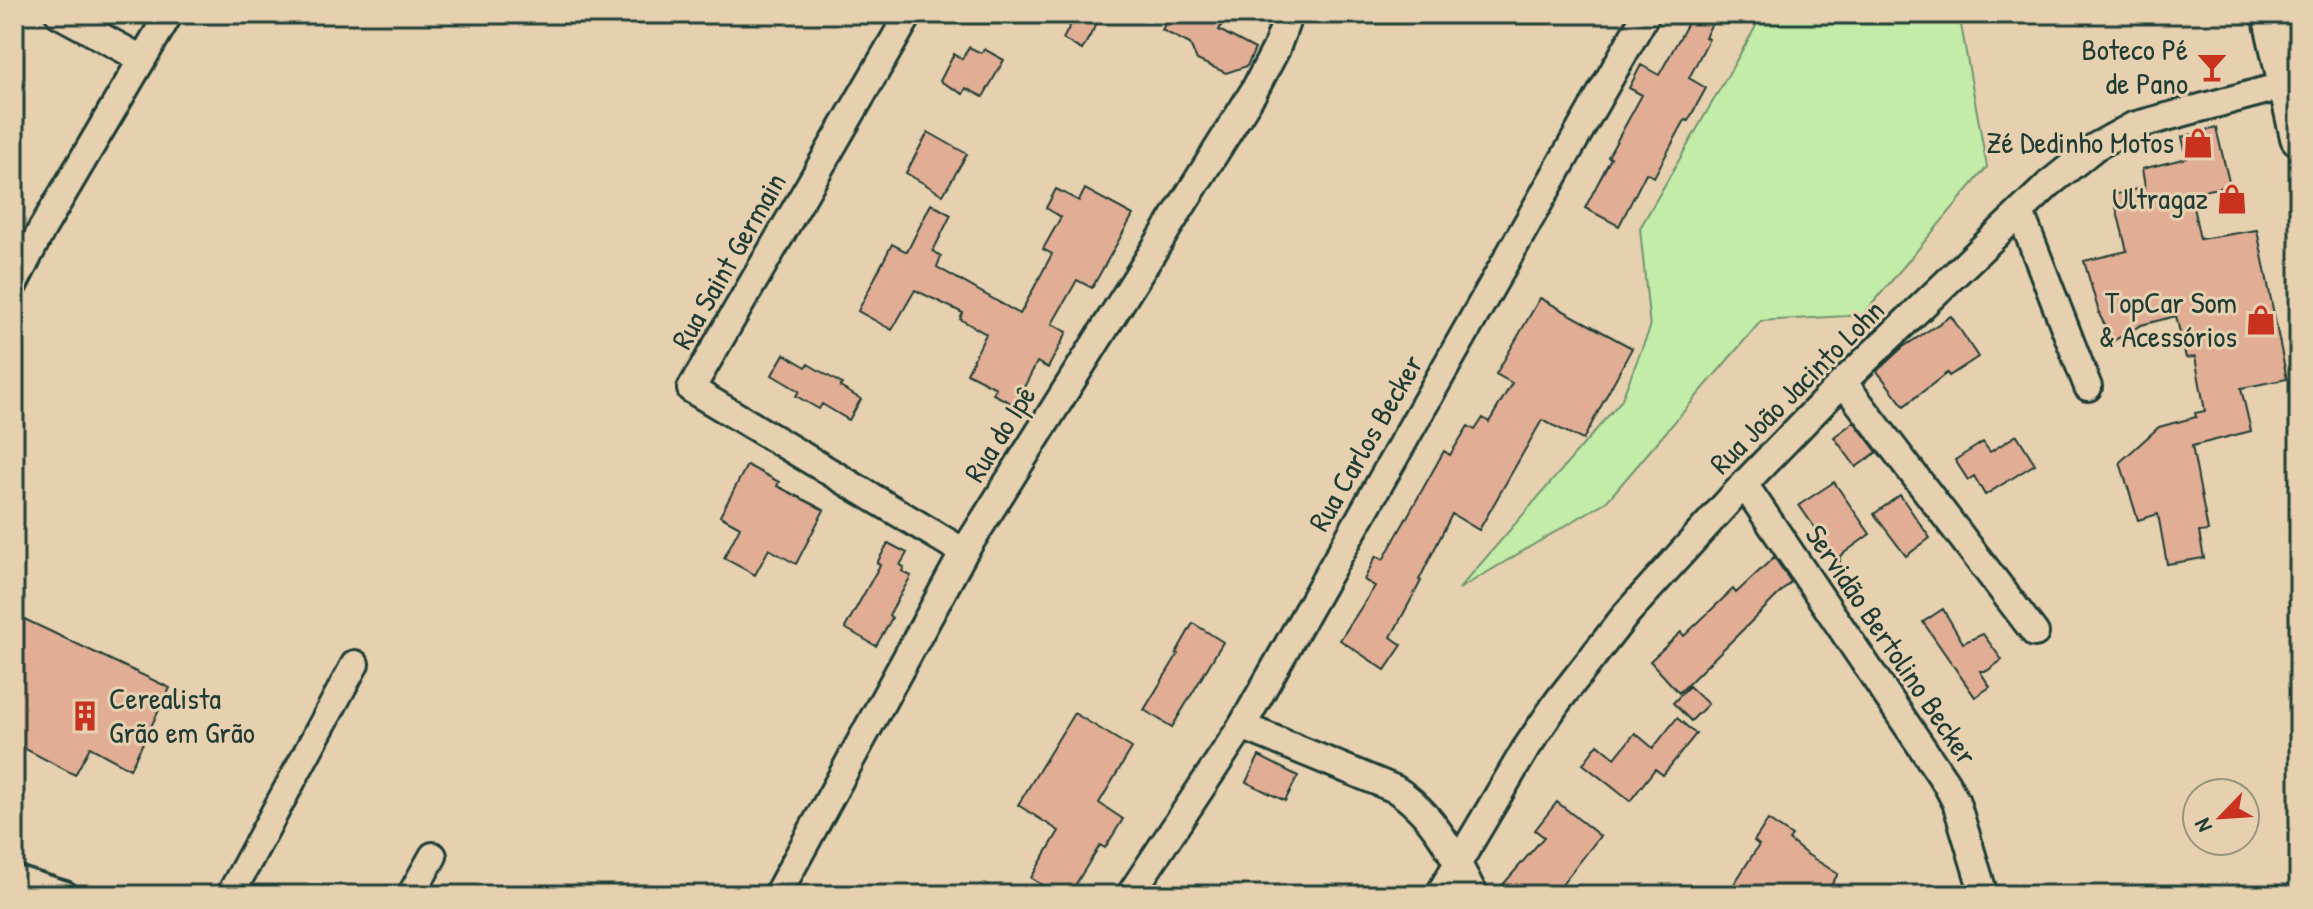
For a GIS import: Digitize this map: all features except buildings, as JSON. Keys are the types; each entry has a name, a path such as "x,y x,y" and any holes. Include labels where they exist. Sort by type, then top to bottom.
{"main road":[{"path":"2271,14 2299,137"}],"street":[{"path":"59,14 142,59"},
{"path":"14,284 42,229 169,14"},
{"name":"Rua Saint Germain","path":"909,14 691,389 964,552"},
{"name":"Rua do Ipê","path":"777,895 964,552 1254,91 1276,49 1289,14"},
{"name":"Rua Carlos Becker","path":"1130,895 1242,726 1646,14"},
{"name":"Rua João Jacinto Lohn","path":"1439,895 1525,750 1590,657 1744,484 1843,382 2020,212 2077,159 2112,136 2154,119 2286,85"},
{"path":"2020,212 2088,387"},
{"path":"1843,382 2035,633"},
{"name":"Servidão Bertolino Becker","path":"1744,484 1940,772 1956,802 1984,895"},
{"path":"230,895 355,664"},
{"path":"1242,726 1395,789 1424,812 1458,863 1474,895"},
{"path":"411,895 433,856"},
{"path":"14,879 65,895"}],"green space":[{"path":"1758,14 1959,14 1987,167 1863,315 1761,321 1607,501 1459,589 1621,401 1650,328 1640,228 1755,28"}],"place":[{"name":"Boteco Pé de Pano","path":"2212,67"},
{"name":"Zé Dedinho Motos","path":"2198,143"},
{"name":"Ultragaz","path":"2232,199"},
{"name":"TopCar Som & Acessórios","path":"2261,320"},
{"name":"Cerealista Grão em Grão","path":"85,716"}]}
